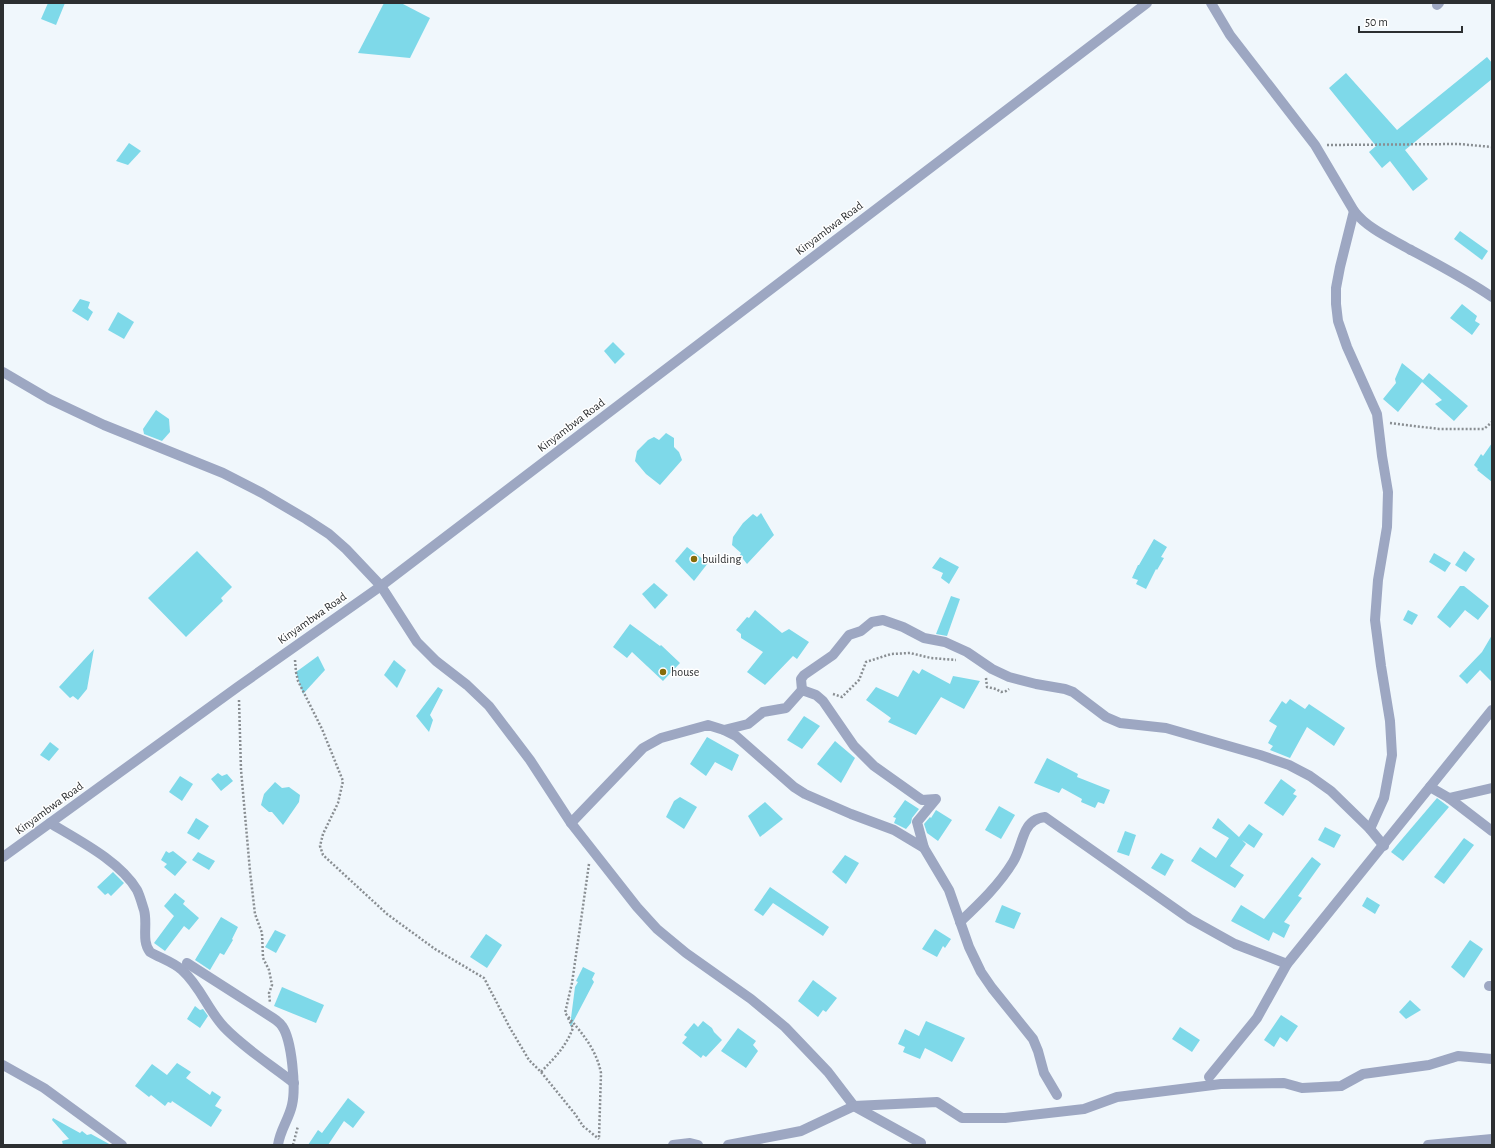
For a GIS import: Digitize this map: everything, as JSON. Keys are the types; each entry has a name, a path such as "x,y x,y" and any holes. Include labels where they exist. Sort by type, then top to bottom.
{"street":[{"name":"Kinyambwa Road","path":"3,857 295,645 381,586 1147,3"},
{"path":"1211,3 1230,35 1314,145 1361,220 1372,228 1465,280 1492,297"},
{"path":"1354,211 1336,288 1338,321 1347,347 1377,414 1388,492 1387,527 1378,580 1375,620 1390,721 1392,755 1384,798 1370,829"},
{"path":"3,372 50,399 104,425 223,473 262,493 329,534 346,549 381,586 417,642 436,661 467,685 489,706 530,760 572,823 637,907 657,929 686,953 751,999 785,1028 828,1072 854,1106 922,1143"},
{"path":"724,730 748,724 763,712 786,708 802,690 801,679 804,675 833,656 849,636 861,631 872,622 883,620 903,627 924,638 944,642 967,652 1008,678 1066,689 1073,692 1106,717 1120,723 1166,728 1260,755 1289,765 1310,776 1331,791 1370,829 1384,846"},
{"path":"802,690 816,695 822,700 854,746 874,766 922,800 936,799 917,822 924,848 949,890 969,948 981,972 1033,1039 1038,1050 1044,1073 1057,1095"},
{"path":"1210,1077 1257,1018 1287,964 1384,846 1492,710"},
{"path":"572,823 643,748 661,738 708,725 736,736 794,787 805,794 851,814 894,830 924,848"},
{"path":"1430,787 1449,798 1492,831"},
{"path":"1449,798 1492,788"},
{"path":"960,922 1000,882 1014,860 1031,822 1045,817 1190,919 1235,944 1287,964"},
{"path":"50,823 100,854 124,875 137,890 144,910 147,924 145,942 150,952 180,968 192,980 212,1012 224,1027 237,1039 294,1083"},
{"path":"187,963 273,1018 282,1026 293,1065 294,1083 293,1103 290,1116 282,1130 278,1145"},
{"path":"728,1145 802,1131 854,1106 937,1102 962,1118 1005,1118 1084,1109 1117,1097 1221,1084 1284,1082 1302,1088 1341,1086 1363,1074 1429,1065 1458,1056 1492,1059"},
{"path":"3,1065 44,1088 122,1145"},
{"path":"1428,1145 1489,1141"},
{"path":"673,1145 690,1143 698,1145"}],"path":[{"path":"1314,145 1459,144 1492,147"},
{"path":"1378,422 1439,429 1484,429 1492,422"},
{"path":"295,645 296,672 298,681 322,729 343,781 338,803 323,834 320,846 323,855 387,914 434,949 484,978 510,1028 529,1060 541,1072 583,1126 599,1139 599,1064 588,1040 565,1013"},
{"path":"816,695 830,694 842,697 859,680 866,662 892,654 910,653 931,658 961,661"},
{"path":"983,663 987,687 1001,692 1006,691 1017,680"},
{"path":"238,686 241,770 250,870 255,914 262,933 263,958 269,970 272,985 269,993 270,1008"},
{"path":"541,1072 561,1051 573,1028 565,1013 572,983 591,848"}],"building":[{"path":"48,3 65,3 56,25 41,19"},
{"path":"384,3 401,3 430,18 410,58 358,53"},
{"path":"1487,57 1492,63 1492,79 1405,150 1428,179 1413,191 1390,161 1382,168 1369,152 1376,146 1329,88 1346,73 1397,130"},
{"path":"129,143 141,151 128,165 116,161"},
{"path":"1460,231 1488,251 1482,260 1454,239"},
{"path":"80,299 90,302 88,308 93,312 88,321 72,311"},
{"path":"1462,304 1477,316 1475,321 1480,324 1472,335 1450,318"},
{"path":"118,312 134,322 124,339 108,330"},
{"path":"613,342 625,354 615,364 604,351"},
{"path":"1402,363 1423,380 1429,373 1468,406 1454,421 1435,404 1442,400 1422,382 1398,412 1383,399 1396,383 1395,379"},
{"path":"156,410 169,419 170,432 162,441 144,434 143,429"},
{"path":"666,433 674,438 674,447 679,452 682,460 660,485 646,474 635,461 637,451 648,440 654,437 659,440"},
{"path":"1492,443 1492,482 1477,470 1478,469 1474,465 1481,454 1483,456"},
{"path":"761,513 774,535 747,564 740,555 741,553 732,545 733,537 743,523 753,514 757,517"},
{"path":"1154,539 1167,547 1161,557 1164,558 1157,570 1156,569 1146,589 1136,584 1138,580 1132,578"},
{"path":"687,547 708,563 694,581 675,561"},
{"path":"197,551 232,587 221,598 223,601 186,637 148,598"},
{"path":"1464,551 1475,559 1466,572 1455,565"},
{"path":"1434,553 1451,563 1445,572 1429,562"},
{"path":"940,557 959,567 949,584 941,578 943,573 932,568"},
{"path":"654,583 668,595 655,609 642,594"},
{"path":"1460,586 1464,586 1489,606 1478,620 1465,610 1450,628 1437,617"},
{"path":"951,596 960,599 947,636 936,634"},
{"path":"755,610 782,633 789,629 809,642 797,659 793,656 765,685 747,672 763,652 741,638 741,634 736,630"},
{"path":"1408,610 1418,615 1412,625 1403,620"},
{"path":"630,624 660,646 661,645 680,663 663,681 632,652 627,658 613,647"},
{"path":"1492,635 1492,682 1480,670 1467,684 1459,676 1482,652"},
{"path":"94,649 87,689 78,700 73,696 70,698 59,687"},
{"path":"318,656 325,670 303,694 296,672"},
{"path":"394,660 406,670 397,688 384,675"},
{"path":"922,669 950,684 953,676 980,681 964,709 941,697 916,735 888,722 891,718 866,700 876,687 898,697 913,670 919,674"},
{"path":"438,687 443,690 430,715 433,720 429,732 416,716"},
{"path":"1290,699 1305,709 1309,704 1345,728 1334,746 1307,727 1290,758 1270,750 1273,746 1268,743 1277,726 1269,721 1282,701 1286,704"},
{"path":"804,716 820,726 802,749 787,740"},
{"path":"707,737 739,755 732,771 715,762 706,776 690,764"},
{"path":"835,741 855,758 841,783 817,764"},
{"path":"50,742 59,749 49,761 40,755"},
{"path":"1047,758 1078,774 1077,777 1110,790 1104,804 1098,802 1095,808 1081,802 1082,799 1062,788 1059,793 1034,783"},
{"path":"218,773 222,776 227,774 233,781 221,791 211,779"},
{"path":"180,776 193,784 182,801 169,792"},
{"path":"1281,779 1296,790 1293,794 1297,796 1283,816 1264,803"},
{"path":"275,782 282,788 289,787 300,795 299,802 283,825 272,812 269,812 261,805 264,794"},
{"path":"680,797 697,807 684,829 666,817 674,801"},
{"path":"1437,798 1449,807 1403,861 1391,852"},
{"path":"905,800 919,809 906,829 894,823 896,818 893,817"},
{"path":"765,802 783,819 760,837 748,816"},
{"path":"999,806 1015,815 1001,839 985,830"},
{"path":"936,810 952,820 938,841 927,833 924,824 930,817 931,818"},
{"path":"196,818 209,826 199,840 187,833"},
{"path":"1218,818 1239,837 1249,824 1263,834 1254,848 1242,840 1246,844 1230,866 1244,875 1235,888 1191,861 1200,847 1216,858 1229,838 1212,828"},
{"path":"1325,827 1341,835 1334,848 1318,840"},
{"path":"1125,831 1136,835 1129,856 1117,852"},
{"path":"1464,838 1474,845 1444,884 1434,877"},
{"path":"166,851 169,853 173,851 187,862 175,876 164,867 167,864 161,860"},
{"path":"198,852 215,861 209,870 192,860"},
{"path":"1161,853 1174,860 1165,876 1151,868"},
{"path":"845,855 859,863 846,884 832,872"},
{"path":"1312,857 1321,864 1298,896 1302,898 1284,922 1290,925 1284,938 1273,932 1269,941 1231,921 1241,905 1264,919"},
{"path":"113,872 124,883 111,896 108,893 105,895 97,887"},
{"path":"770,887 829,927 823,936 773,903 763,916 754,910"},
{"path":"175,893 185,901 183,904 199,918 189,930 184,926 165,951 154,943 174,916 164,906"},
{"path":"1367,897 1380,905 1375,914 1362,906"},
{"path":"1002,905 1021,913 1014,929 995,922"},
{"path":"221,917 238,927 232,939 233,940 224,955 220,953 210,970 195,960"},
{"path":"935,929 951,939 945,948 943,946 937,957 922,949"},
{"path":"275,930 286,935 276,953 265,947"},
{"path":"486,934 502,945 487,968 470,957"},
{"path":"1470,940 1483,949 1464,978 1451,967"},
{"path":"583,967 595,973 592,979 594,982 570,1026 575,987 578,982 576,981"},
{"path":"813,980 837,998 826,1012 823,1010 818,1017 798,1001"},
{"path":"282,987 324,1005 316,1023 274,1006"},
{"path":"1410,1000 1421,1010 1406,1019 1399,1012"},
{"path":"195,1006 200,1010 203,1009 208,1016 200,1028 187,1019"},
{"path":"1281,1015 1298,1026 1287,1042 1280,1037 1274,1047 1264,1040"},
{"path":"703,1021 712,1028 722,1040 706,1057 703,1055 701,1058 682,1043 687,1037 684,1035 694,1023 698,1027"},
{"path":"926,1021 965,1038 952,1062 925,1048 920,1059 903,1052 905,1047 898,1044 905,1029 919,1036"},
{"path":"1180,1027 1200,1040 1192,1052 1172,1039"},
{"path":"738,1028 756,1041 753,1045 758,1051 746,1068 721,1051"},
{"path":"177,1063 191,1072 186,1078 210,1095 212,1091 221,1097 215,1106 222,1110 211,1127 172,1101 171,1103 168,1102 165,1106 151,1095 149,1097 135,1086 152,1064 167,1075"},
{"path":"348,1098 365,1112 353,1128 344,1121 328,1145 308,1145 318,1130 322,1133"},
{"path":"53,1118 80,1133 82,1131 87,1135 91,1134 111,1145 63,1145 62,1141 69,1139 52,1120"}],"place":[{"name":"building","path":"694,559"},
{"name":"house","path":"663,672"}]}
